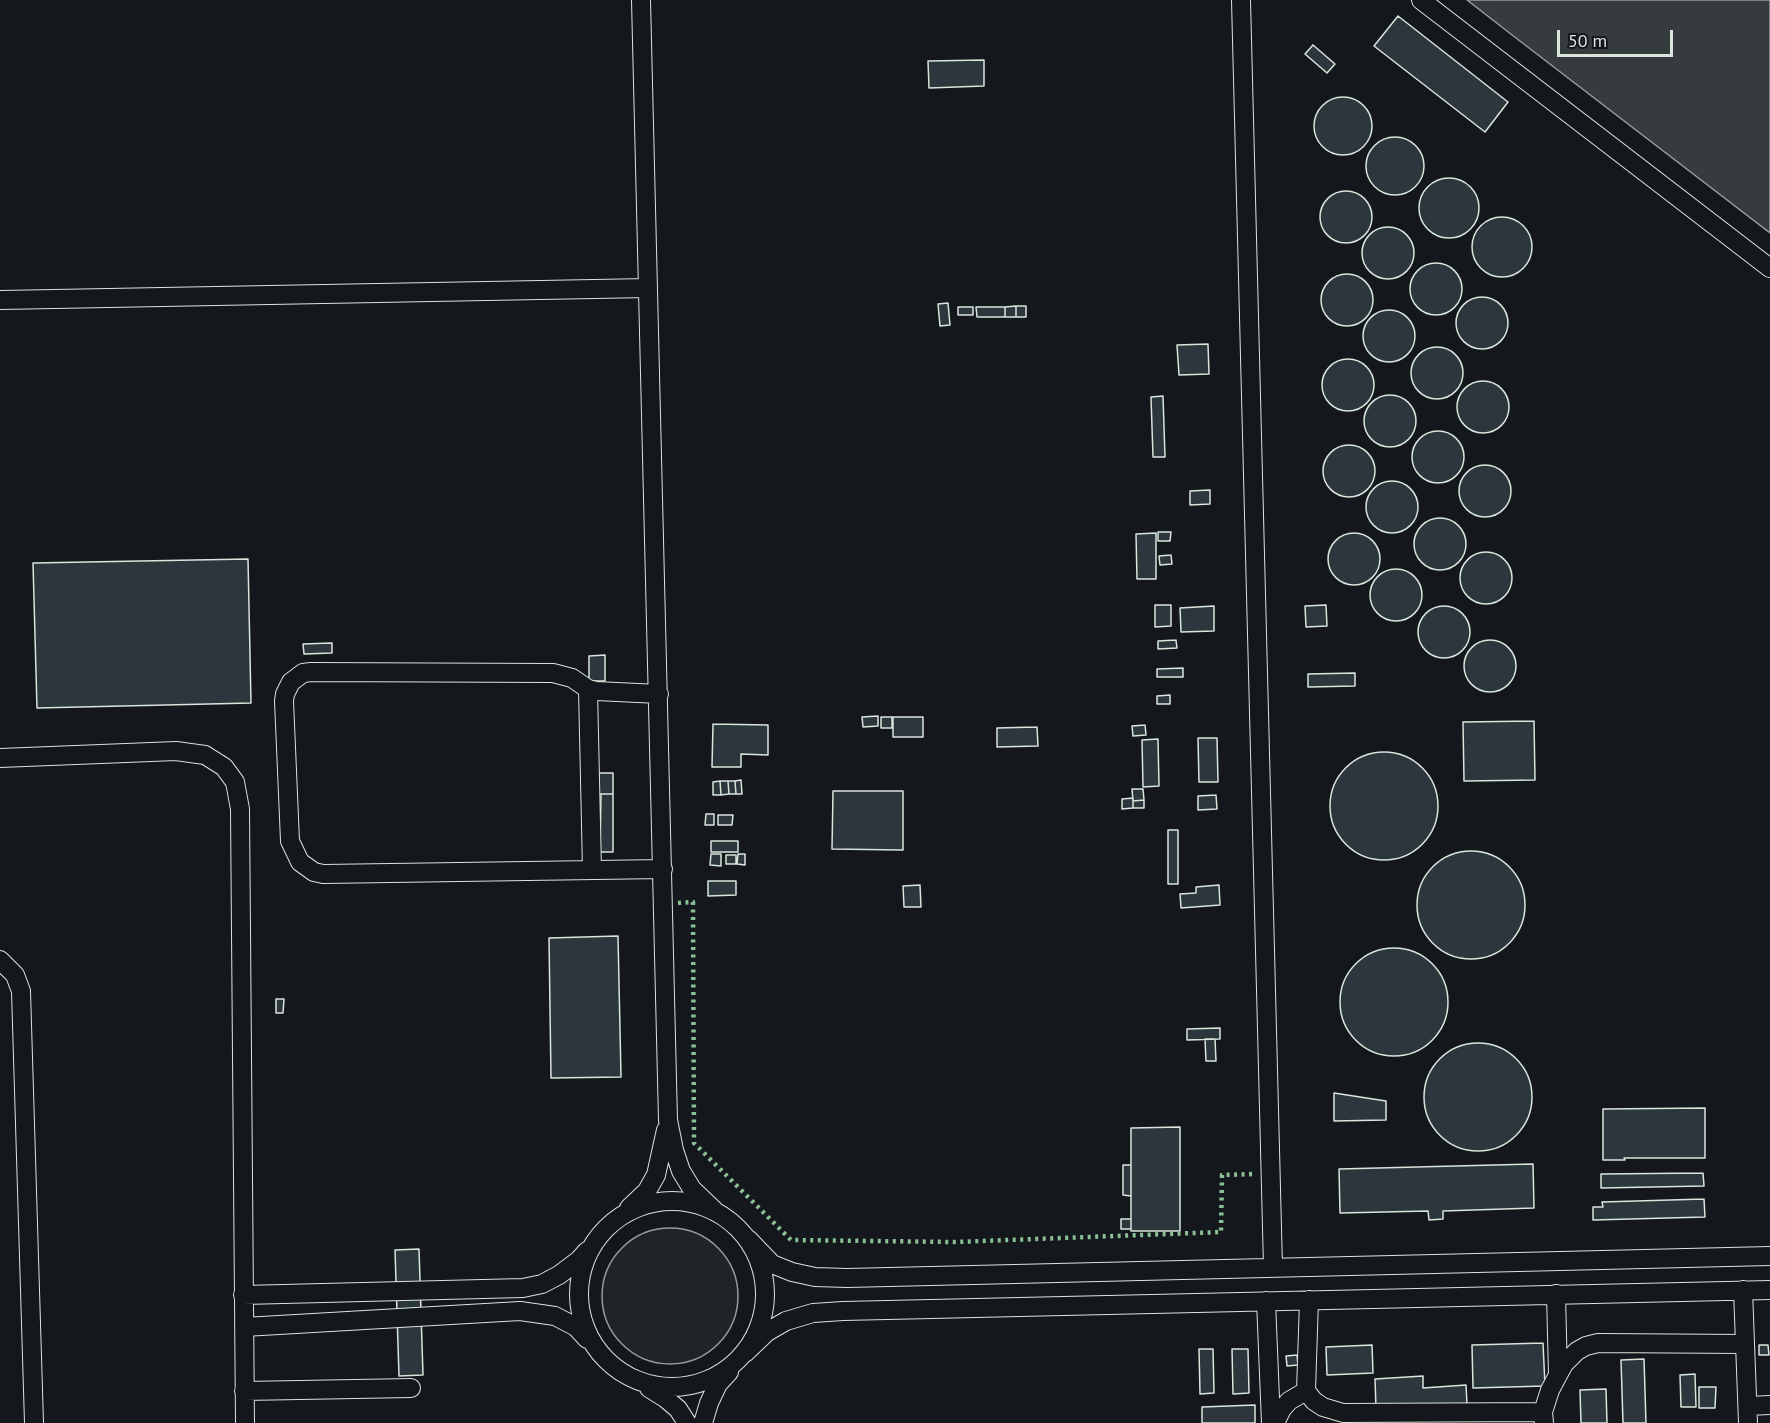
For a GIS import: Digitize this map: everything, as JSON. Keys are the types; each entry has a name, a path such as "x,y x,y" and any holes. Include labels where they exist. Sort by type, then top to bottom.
{"street":[{"path":"641,0 668,1120 681,1171 692,1189 714,1210 733,1223 772,1264 814,1277 1770,1256"},
{"path":"1241,0 1273,1267"},
{"path":"1243,19 1248,0"},
{"path":"1420,0 1770,268"},
{"path":"0,300 648,288"},
{"path":"659,694 614,693 588,689 572,678 553,673 311,672 303,673 291,682 284,701 290,841 295,856 306,868 323,874 663,868"},
{"path":"588,689 592,870"},
{"path":"0,758 176,751 206,755 224,767 235,782 240,809 245,1423"},
{"path":"0,960 15,975 21,991 34,1423"},
{"path":"243,1295 523,1288 542,1284 579,1260 607,1227 646,1191 656,1175 668,1120"},
{"path":"621,1215 643,1205 667,1201 691,1203 714,1210"},
{"path":"703,1423 718,1384 742,1356 760,1326 766,1296 762,1266 748,1239"},
{"path":"595,1240 582,1266 578,1295 582,1323 595,1349"},
{"path":"1743,1290 1748,1414 1770,1405"},
{"path":"637,1381 663,1388 691,1386 717,1376 767,1332 786,1321 813,1313 1770,1290"},
{"path":"1556,1294 1559,1334 1558,1375"},
{"path":"1309,1300 1306,1391 1323,1407 1343,1413 1544,1418 1558,1375 1564,1364 1577,1350 1586,1346 1598,1343 1745,1344"},
{"path":"1266,1301 1273,1423"},
{"path":"244,1327 530,1312 555,1316 576,1327 614,1368 665,1398 678,1409 687,1423"},
{"path":"244,1391 411,1388"},
{"path":"1273,1423 1289,1401 1306,1391"}],"shaded area":[{"path":"1467,0 1770,0 1770,233 1516,38"},
{"path":"670,1228 696,1233 708,1239 718,1248 727,1258 733,1270 738,1296 733,1322 727,1334 718,1344 708,1353 696,1359 670,1364 644,1359 632,1353 622,1344 613,1334 607,1322 602,1296 607,1270 613,1258 622,1248 632,1239 644,1233"}],"building":[{"path":"1398,16 1508,102 1485,132 1374,46"},
{"path":"1313,45 1335,64 1327,73 1305,54"},
{"path":"984,60 984,86 929,88 928,61"},
{"path":"1337,97 1349,97 1359,101 1368,110 1372,132 1364,147 1349,155 1337,155 1327,151 1318,142 1314,132 1314,120 1318,110 1327,101"},
{"path":"1389,137 1401,137 1411,141 1420,150 1424,172 1416,187 1401,195 1389,195 1379,191 1370,182 1366,172 1366,160 1370,150 1379,141"},
{"path":"1449,178 1470,187 1479,208 1470,229 1449,238 1428,229 1419,208 1428,187"},
{"path":"1346,191 1356,193 1364,199 1370,207 1372,217 1370,227 1364,235 1356,241 1346,243 1336,241 1328,235 1322,227 1320,217 1322,207 1328,199 1336,193"},
{"path":"1502,217 1523,226 1532,247 1523,268 1502,277 1481,268 1472,247 1481,226"},
{"path":"1388,227 1398,229 1406,235 1412,243 1414,253 1412,263 1406,271 1398,277 1388,279 1378,277 1370,271 1364,263 1362,253 1364,243 1370,235 1378,229"},
{"path":"1436,263 1446,265 1454,271 1460,279 1462,289 1460,299 1454,307 1446,313 1436,315 1426,313 1418,307 1412,299 1410,289 1412,279 1418,271 1426,265"},
{"path":"1347,274 1357,276 1365,282 1371,290 1373,300 1371,310 1365,318 1357,324 1347,326 1337,324 1329,318 1323,310 1321,300 1323,290 1329,282 1337,276"},
{"path":"1482,297 1492,299 1500,305 1506,313 1508,323 1506,333 1500,341 1492,347 1482,349 1472,347 1464,341 1458,333 1456,323 1458,313 1464,305 1472,299"},
{"path":"948,303 950,325 940,326 938,304"},
{"path":"1016,306 1026,306 1026,317 1016,317"},
{"path":"1016,306 1016,317 1005,317 1005,307"},
{"path":"958,307 973,307 973,315 958,315"},
{"path":"976,307 1005,307 1005,317 977,317"},
{"path":"1389,310 1399,312 1407,318 1413,326 1415,336 1413,346 1407,354 1399,360 1389,362 1379,360 1371,354 1365,346 1363,336 1365,326 1371,318 1379,312"},
{"path":"1208,344 1209,374 1179,375 1177,345"},
{"path":"1437,347 1447,349 1455,355 1461,363 1463,373 1461,383 1455,391 1447,397 1437,399 1427,397 1419,391 1413,383 1411,373 1413,363 1419,355 1427,349"},
{"path":"1348,359 1358,361 1366,367 1372,375 1374,385 1372,395 1366,403 1358,409 1348,411 1338,409 1330,403 1324,395 1322,385 1324,375 1330,367 1338,361"},
{"path":"1483,381 1493,383 1501,389 1507,397 1509,407 1507,417 1501,425 1493,431 1483,433 1473,431 1465,425 1459,417 1457,407 1459,397 1465,389 1473,383"},
{"path":"1390,395 1400,397 1408,403 1414,411 1416,421 1414,431 1408,439 1400,445 1390,447 1380,445 1372,439 1366,431 1364,421 1366,411 1372,403 1380,397"},
{"path":"1163,396 1165,457 1153,457 1151,397"},
{"path":"1438,431 1448,433 1456,439 1462,447 1464,457 1462,467 1456,475 1448,481 1438,483 1428,481 1420,475 1414,467 1412,457 1414,447 1420,439 1428,433"},
{"path":"1349,445 1359,447 1367,453 1373,461 1375,471 1373,481 1367,489 1359,495 1349,497 1339,495 1331,489 1325,481 1323,471 1325,461 1331,453 1339,447"},
{"path":"1485,465 1495,467 1503,473 1509,481 1511,491 1509,501 1503,509 1495,515 1485,517 1475,515 1467,509 1461,501 1459,491 1461,481 1467,473 1475,467"},
{"path":"1392,481 1402,483 1410,489 1416,497 1418,507 1416,517 1410,525 1402,531 1392,533 1382,531 1374,525 1368,517 1366,507 1368,497 1374,489 1382,483"},
{"path":"1210,490 1210,504 1190,505 1190,491"},
{"path":"1440,518 1450,520 1458,526 1464,534 1466,544 1464,554 1458,562 1450,568 1440,570 1430,568 1422,562 1416,554 1414,544 1416,534 1422,526 1430,520"},
{"path":"1158,532 1171,532 1170,541 1158,541"},
{"path":"1156,533 1156,579 1137,579 1136,534"},
{"path":"1354,533 1364,535 1372,541 1378,549 1380,559 1378,569 1372,577 1364,583 1354,585 1344,583 1336,577 1330,569 1328,559 1330,549 1336,541 1344,535"},
{"path":"1486,552 1496,554 1504,560 1510,568 1512,578 1510,588 1504,596 1496,602 1486,604 1476,602 1468,596 1462,588 1460,578 1462,568 1468,560 1476,554"},
{"path":"1171,555 1172,564 1160,565 1159,556"},
{"path":"248,559 251,703 37,708 33,563"},
{"path":"1396,569 1406,571 1414,577 1420,585 1422,595 1420,605 1414,613 1406,619 1396,621 1386,619 1378,613 1372,605 1370,595 1372,585 1378,577 1386,571"},
{"path":"1155,605 1171,605 1171,626 1155,627"},
{"path":"1326,605 1327,626 1306,627 1305,606"},
{"path":"1214,606 1214,631 1181,632 1180,608"},
{"path":"1444,606 1454,608 1462,614 1468,622 1470,632 1468,642 1462,650 1454,656 1444,658 1434,656 1426,650 1420,642 1418,632 1420,622 1426,614 1434,608"},
{"path":"1176,640 1177,648 1158,649 1158,641"},
{"path":"1490,640 1500,642 1508,648 1514,656 1516,666 1514,676 1508,684 1500,690 1490,692 1480,690 1472,684 1466,676 1464,666 1466,656 1472,648 1480,642"},
{"path":"332,643 332,653 304,654 303,644"},
{"path":"605,655 605,681 589,681 589,656"},
{"path":"1183,668 1183,677 1157,677 1157,669"},
{"path":"1355,673 1355,686 1308,687 1308,674"},
{"path":"1170,695 1170,704 1157,704 1157,696"},
{"path":"878,716 878,726 863,727 862,717"},
{"path":"881,717 892,717 892,728 881,728"},
{"path":"893,717 923,717 923,737 893,737"},
{"path":"1534,721 1535,780 1464,781 1463,722"},
{"path":"713,724 768,725 768,755 741,754 741,767 712,767"},
{"path":"1145,725 1146,735 1133,736 1132,726"},
{"path":"1037,727 1038,746 997,747 997,728"},
{"path":"1198,738 1217,738 1218,782 1199,782"},
{"path":"1158,739 1159,786 1143,787 1142,740"},
{"path":"1384,752 1405,756 1422,768 1434,785 1438,806 1434,827 1422,844 1405,856 1384,860 1363,856 1346,844 1334,827 1330,806 1334,785 1346,768 1363,756"},
{"path":"596,773 613,773 613,794 596,794"},
{"path":"741,780 742,794 736,794 735,781"},
{"path":"720,781 728,781 729,794 721,795"},
{"path":"720,781 721,795 713,795 713,782"},
{"path":"728,781 735,781 736,794 729,794"},
{"path":"1132,789 1143,789 1144,800 1133,801"},
{"path":"833,791 903,791 903,850 832,849"},
{"path":"601,794 613,794 613,852 600,852"},
{"path":"1216,795 1217,809 1198,810 1198,796"},
{"path":"1133,798 1133,808 1122,809 1122,799"},
{"path":"1144,800 1144,808 1133,808 1133,801"},
{"path":"706,814 714,814 714,825 705,825"},
{"path":"718,815 733,815 732,825 718,825"},
{"path":"1168,830 1178,830 1178,884 1168,884"},
{"path":"711,841 738,841 738,852 711,852"},
{"path":"1471,851 1492,855 1509,867 1521,884 1525,905 1521,926 1509,943 1492,955 1471,959 1450,955 1433,943 1421,926 1417,905 1421,884 1433,867 1450,855"},
{"path":"711,854 721,854 721,866 710,865"},
{"path":"738,854 745,854 745,865 737,864"},
{"path":"726,855 736,855 736,864 726,864"},
{"path":"708,881 736,881 736,895 708,896"},
{"path":"920,885 921,907 904,907 903,886"},
{"path":"1219,885 1220,905 1181,908 1180,894 1196,893 1196,887"},
{"path":"618,936 621,1077 551,1078 549,938"},
{"path":"1394,948 1415,952 1432,964 1444,981 1448,1002 1444,1023 1432,1040 1415,1052 1394,1056 1373,1052 1356,1040 1344,1023 1340,1002 1344,981 1356,964 1373,952"},
{"path":"276,999 284,999 283,1013 276,1013"},
{"path":"1220,1028 1220,1039 1187,1040 1187,1029"},
{"path":"1205,1039 1215,1039 1216,1061 1206,1061"},
{"path":"1478,1043 1499,1047 1516,1059 1528,1076 1532,1097 1528,1118 1516,1135 1499,1147 1478,1151 1457,1147 1440,1135 1428,1118 1424,1097 1428,1076 1440,1059 1457,1047"},
{"path":"1334,1093 1386,1101 1386,1120 1334,1121"},
{"path":"1705,1108 1705,1158 1603,1160 1603,1109"},
{"path":"1180,1127 1180,1231 1131,1231 1131,1128"},
{"path":"1533,1164 1534,1208 1443,1211 1443,1219 1429,1220 1428,1211 1340,1213 1339,1169"},
{"path":"1123,1165 1131,1165 1131,1196 1123,1195"},
{"path":"1703,1173 1704,1186 1601,1188 1601,1174"},
{"path":"1704,1199 1705,1217 1593,1220 1593,1207 1603,1207 1602,1202"},
{"path":"1121,1219 1131,1219 1131,1229 1121,1229"},
{"path":"419,1249 423,1375 399,1376 395,1250"},
{"path":"1543,1343 1545,1386 1473,1388 1472,1345"},
{"path":"1372,1345 1373,1373 1327,1375 1326,1347"},
{"path":"1759,1345 1768,1345 1769,1355 1759,1355"},
{"path":"1199,1349 1213,1349 1214,1393 1200,1394"},
{"path":"1232,1349 1248,1349 1249,1393 1233,1394"},
{"path":"1297,1355 1298,1365 1287,1366 1286,1356"},
{"path":"1644,1359 1646,1423 1623,1423 1621,1360"},
{"path":"1695,1374 1696,1407 1681,1407 1680,1375"},
{"path":"1423,1376 1423,1388 1466,1385 1467,1404 1376,1409 1375,1379"},
{"path":"1699,1387 1716,1387 1715,1408 1699,1408"},
{"path":"1606,1389 1607,1423 1581,1423 1580,1390"},
{"path":"1255,1405 1255,1423 1202,1423 1202,1407"}],"hedge":[{"path":"678,903 693,902 694,1143 791,1240 955,1242 1221,1232 1222,1175 1256,1174"}]}
